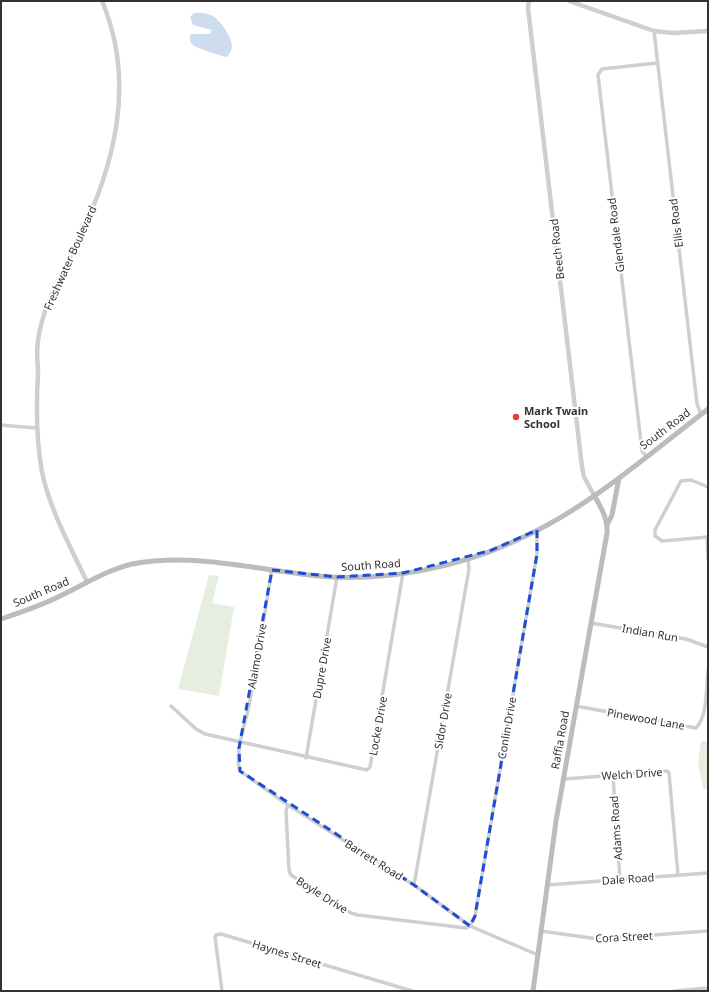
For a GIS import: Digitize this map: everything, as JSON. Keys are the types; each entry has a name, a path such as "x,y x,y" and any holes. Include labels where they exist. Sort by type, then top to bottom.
{"main road":[{"name":"South Road","path":"1,619 49,601 118,568 132,564 156,562 225,562 272,570 337,577 403,573 468,558 515,541 537,530 594,496 708,409"},
{"name":"Raffia Road","path":"533,991 547,885 576,706 607,525 612,515 619,478"},
{"path":"594,496 604,515 607,525"}],"street":[{"name":"Freshwater Boulevard","path":"87,582 50,500 42,473 36,428 38,341 44,316 55,288 90,217 111,158 117,130 119,70 114,43 102,1"},
{"name":"Beech Road","path":"529,1 528,8 582,467 584,477 594,496"},
{"path":"569,1 654,31 673,33 708,31"},
{"name":"Ellis Road","path":"654,31 697,404 701,414"},
{"name":"Glendale Road","path":"646,456 642,451 598,74 602,69 657,63"},
{"path":"1,425 36,428"},
{"path":"708,487 691,480 681,481 655,530 655,536 662,541 708,537 708,559"},
{"name":"Conlin Drive","path":"470,926 475,916 537,554 537,530"},
{"name":"Sidor Drive","path":"414,885 470,569 468,558"},
{"name":"Alaimo Drive","path":"241,743 272,570"},
{"name":"Locke Drive","path":"171,706 196,729 215,737 360,770 367,770 370,767 403,573"},
{"name":"Dupre Drive","path":"306,758 337,577"},
{"name":"Indian Run","path":"591,623 686,639 708,647"},
{"path":"706,709 708,671"},
{"name":"Pinewood Lane","path":"576,706 696,728 700,724 706,709"},
{"name":"Barrett Road","path":"241,743 237,764 240,771 247,778 414,885 470,926 538,955"},
{"name":"Welch Drive","path":"564,779 667,771 670,773 678,875"},
{"name":"Adams Road","path":"612,776 620,880"},
{"name":"Boyle Drive","path":"288,805 286,811 287,840 289,870 291,875 351,913 358,915 466,928 470,926"},
{"name":"Dale Road","path":"547,885 708,873"},
{"name":"Cora Street","path":"541,931 598,939 708,931"},
{"name":"Haynes Street","path":"222,991 215,937 216,934 412,991"},
{"path":"674,991 708,988"}],"highlighted area":[{"path":"537,530 537,554 475,916 470,926 414,885 240,771 239,748 272,570 337,577 403,573 492,550"}],"shaded area":[{"path":"209,575 219,576 212,603 234,607 219,696 178,689"},
{"path":"701,741 708,741 708,789 703,789 698,763"}],"water":[{"path":"194,13 211,15 222,25 230,37 232,45 231,51 227,57 204,50 191,43 191,34 210,34 212,30 193,25 190,17"}],"place":[{"name":"Mark Twain School","path":"516,417"}]}
